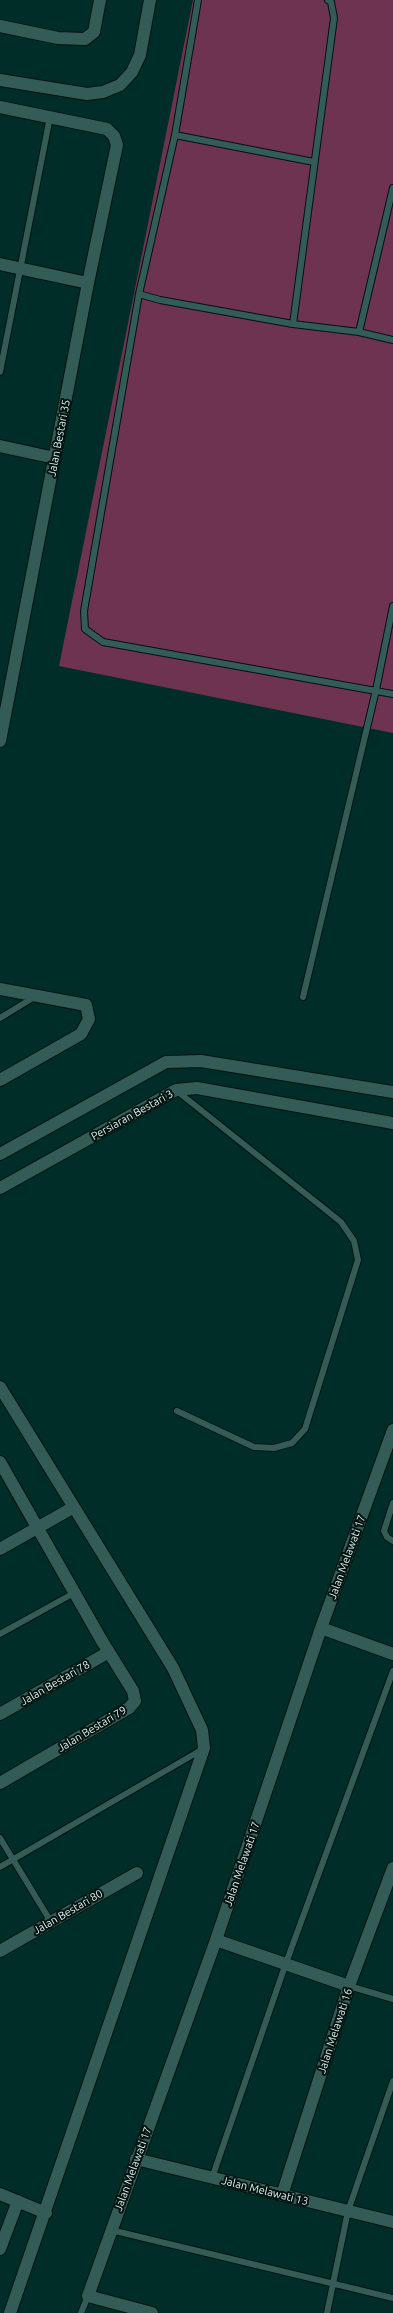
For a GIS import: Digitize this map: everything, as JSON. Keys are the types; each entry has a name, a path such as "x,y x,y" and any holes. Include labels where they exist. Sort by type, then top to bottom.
{"street":[{"path":"0,26 58,38 85,39 94,32 100,0"},
{"path":"0,80 87,94 104,92 120,86 132,72 140,55 150,0"},
{"path":"0,107 50,118"},
{"name":"Jalan Bestari 35","path":"1,735 88,283 117,145 114,136 107,129 50,118"},
{"path":"0,264 88,283"},
{"path":"0,446 55,458"},
{"path":"0,989 86,1005 89,1019 81,1034 0,1080"},
{"path":"0,1154 166,1062 186,1060 217,1063 393,1092"},
{"name":"Persiaran Bestari 3","path":"0,1188 176,1090 198,1088 393,1123"},
{"path":"0,1387 173,1668 202,1730 204,1748 46,2213 10,2313"},
{"name":"Jalan Melawati 17","path":"88,2296 216,1940 321,1628 393,1430"},
{"path":"0,1462 3,1476 37,1529 109,1652"},
{"path":"0,1549 74,1507"},
{"path":"321,1628 393,1654"},
{"name":"Jalan Bestari 78","path":"0,1714 109,1652"},
{"name":"Jalan Bestari 79","path":"0,1783 129,1708 135,1701 133,1692 109,1652"},
{"name":"Jalan Melawati 16","path":"282,2195 349,1986 393,1868"},
{"name":"Jalan Bestari 80","path":"0,1951 137,1873"},
{"path":"216,1940 349,1986"},
{"name":"Jalan Melawati 13","path":"136,2159 393,2222"},
{"path":"2,2197 18,2201 46,2213"},
{"path":"0,2249 18,2201"},
{"path":"88,2296 152,2313"}],"lane":[{"path":"198,0 175,135 139,294 84,611 85,629 103,642 393,694"},
{"path":"293,324 334,18 331,2 328,0"},
{"path":"0,372 50,118"},
{"path":"175,135 314,162"},
{"path":"359,332 393,188"},
{"path":"139,294 160,300 293,324 359,332 393,340"},
{"path":"303,997 376,690 393,606"},
{"path":"0,1018 37,996"},
{"path":"176,1090 340,1222 354,1241 358,1260 306,1429 292,1444 274,1448 254,1447 177,1411"},
{"path":"393,1503 384,1531 387,1537 393,1541"},
{"path":"0,1634 74,1593"},
{"path":"212,2178 286,1963 393,1671"},
{"path":"0,1867 204,1748"},
{"path":"0,1838 51,1922"},
{"path":"349,1986 393,1999"},
{"path":"327,2313 348,2211 393,2081"},
{"path":"111,2230 393,2298"},
{"path":"81,2313 88,2296"}],"shaded area":[{"path":"193,0 393,0 393,733 59,666"}]}
